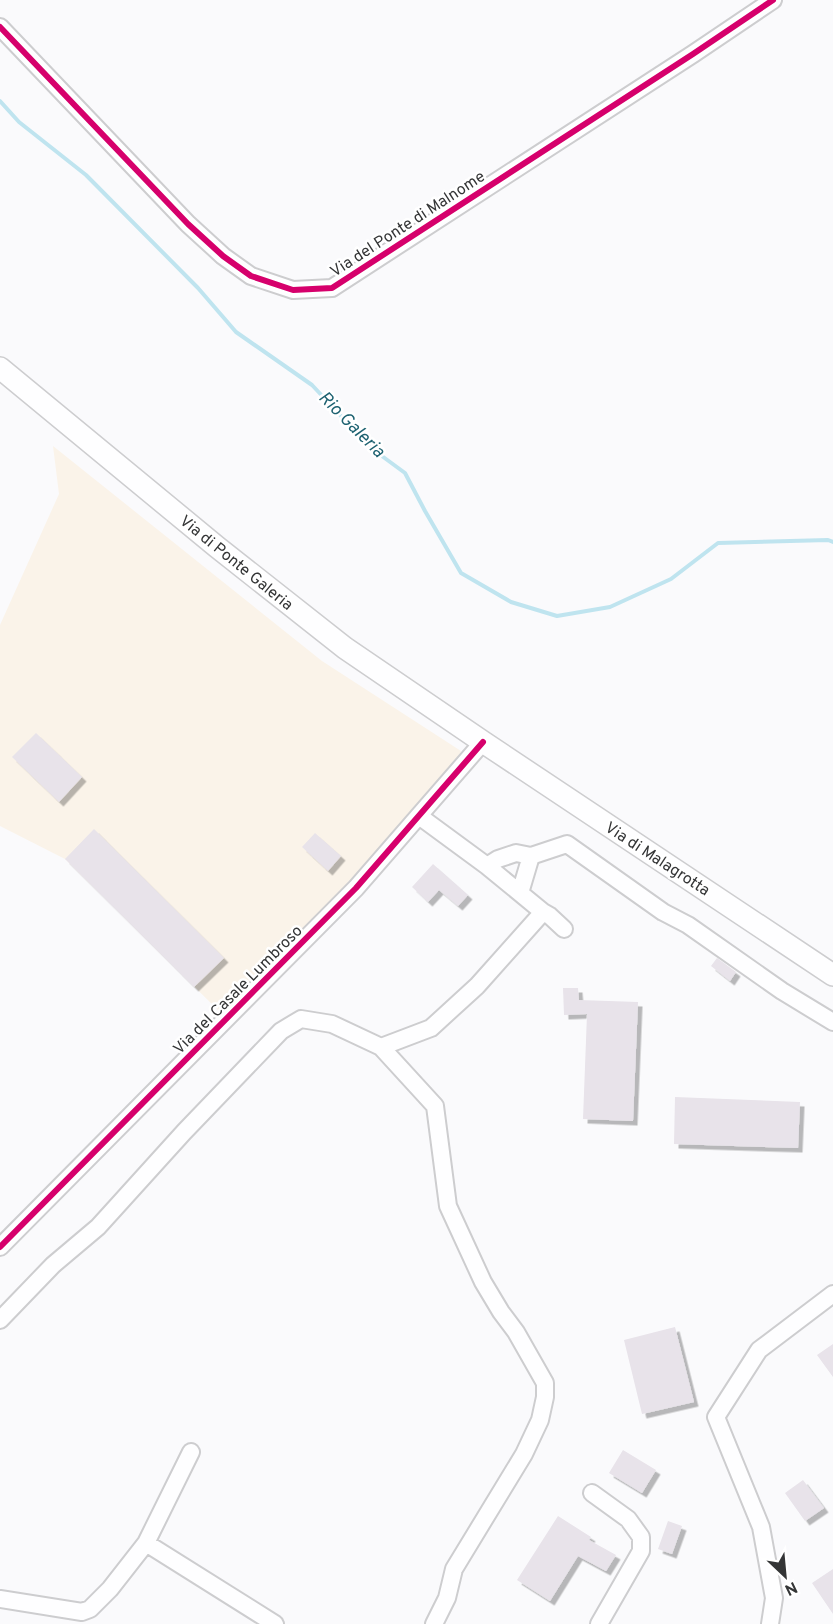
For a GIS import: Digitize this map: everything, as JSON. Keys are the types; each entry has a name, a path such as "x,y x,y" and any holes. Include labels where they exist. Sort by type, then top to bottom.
{"main road":[{"name":"Via di Ponte Galeria","path":"0,368 345,648 483,742"},
{"name":"Via di Malagrotta","path":"483,742 833,975"}],"street":[{"name":"Via del Ponte di Malnome","path":"0,27 188,224 223,256 251,276 293,290 332,288 773,0"},
{"name":"Via del Casale Lumbroso","path":"0,1247 349,896 483,742"},
{"path":"419,816 487,866 564,929"},
{"path":"487,866 498,859 516,854 531,856 567,844 663,912 688,925 782,991 833,1022"},
{"path":"520,893 531,856"},
{"path":"381,1047 431,1028 477,986 543,912"},
{"path":"0,1320 53,1265 98,1227 281,1030 301,1019 332,1023 381,1047 435,1106 448,1206 483,1282 516,1332 545,1383 545,1397 540,1420 524,1454 454,1569 447,1598 434,1624"},
{"path":"770,1624 774,1598 761,1527 716,1418 759,1350 833,1294"},
{"path":"0,1599 82,1612 90,1609 110,1589 146,1543 191,1452"},
{"path":"592,1493 628,1519 641,1537 641,1551 599,1624"},
{"path":"146,1543 275,1624"}],"shaded area":[{"path":"53,446 322,661 461,751 456,763 325,908 222,1014 65,859 0,826 0,625 59,494"}],"building":[{"path":"36,733 82,777 59,802 12,757"},
{"path":"94,829 224,958 194,987 65,859"},
{"path":"315,833 341,856 328,871 302,847"},
{"path":"433,864 468,895 458,906 439,890 428,902 412,887"},
{"path":"717,958 736,972 730,981 711,966"},
{"path":"563,988 578,988 579,1000 638,1002 633,1121 583,1119 587,1014 564,1015"},
{"path":"675,1097 800,1102 798,1148 674,1144"},
{"path":"675,1327 694,1402 642,1414 624,1340"},
{"path":"833,1344 833,1377 817,1355"},
{"path":"623,1450 656,1470 642,1493 609,1473"},
{"path":"803,1480 824,1508 805,1521 785,1493"},
{"path":"558,1516 591,1537 589,1540 616,1555 606,1571 578,1556 550,1601 517,1580"},
{"path":"668,1521 682,1526 672,1554 658,1549"},
{"path":"833,1569 833,1614 812,1583"}],"waterway":[{"name":"Rio Galeria","path":"0,101 19,122 86,175 198,288 236,332 312,385 371,448 405,473 461,573 511,602 557,616 610,607 671,579 718,543 828,540 833,542"}],"cycle path":[{"path":"0,27 188,224 223,256 251,276 293,290 332,288 773,0"},
{"path":"0,1247 356,888 483,742"}]}
